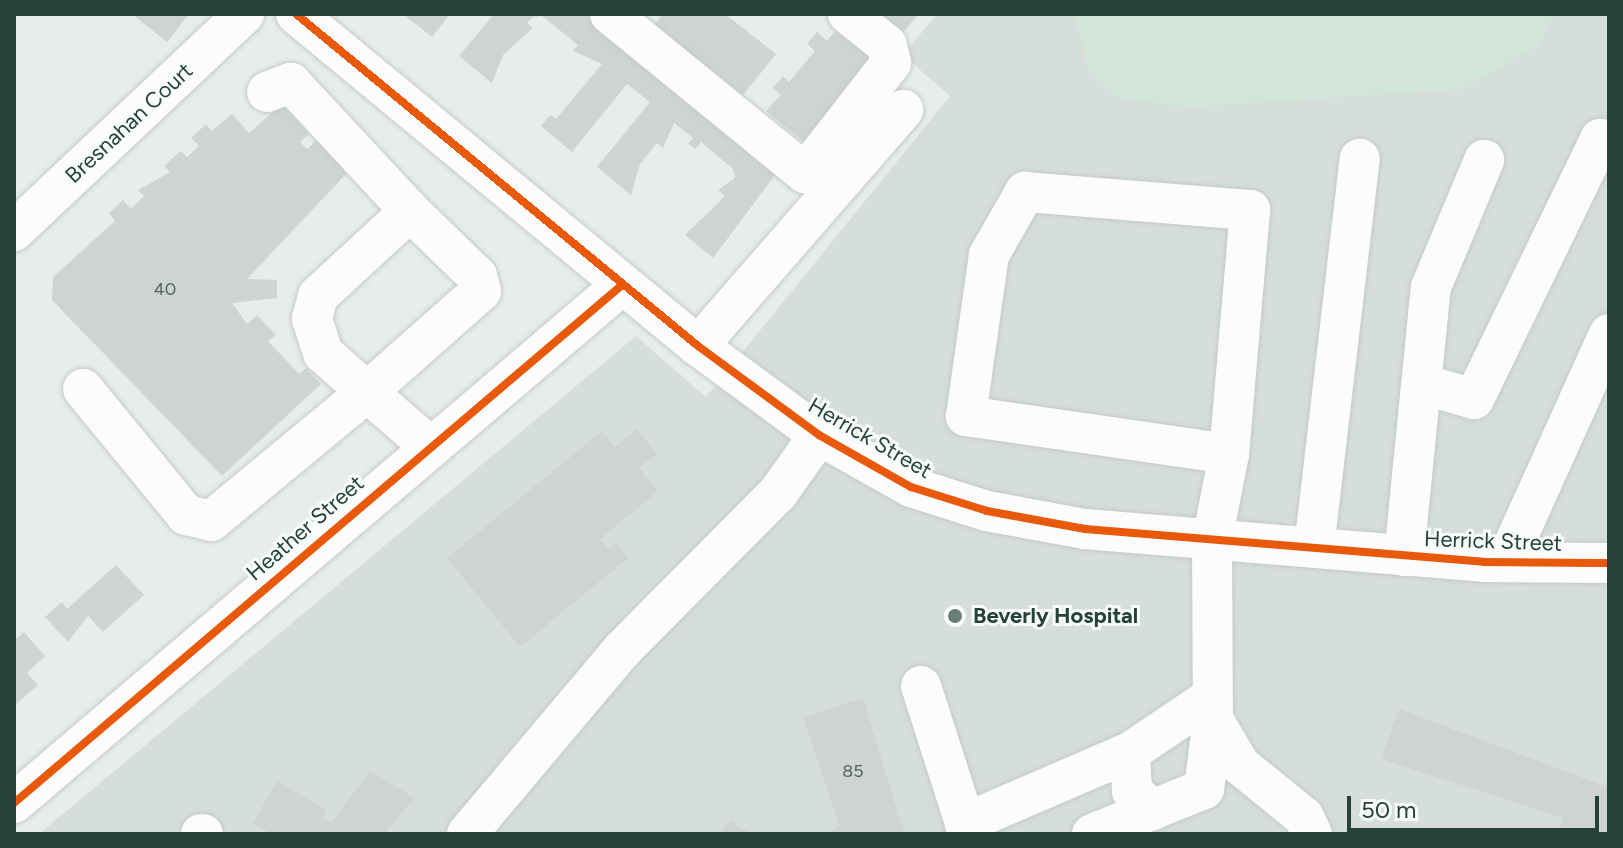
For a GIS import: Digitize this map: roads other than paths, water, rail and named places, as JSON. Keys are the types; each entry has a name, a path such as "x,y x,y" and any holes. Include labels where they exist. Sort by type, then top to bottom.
{"street":[{"name":"Bresnahan Court","path":"14,231 244,14"},
{"name":"Herrick Street","path":"296,14 698,346 819,435 911,487 987,511 1212,541 1506,562 1601,554"},
{"path":"610,14 805,173 891,63 887,45 848,14"},
{"path":"83,389 186,515 211,521 367,392 481,291 477,276 410,211 291,83 267,92"},
{"path":"698,346 903,110"},
{"path":"1422,384 1474,399 1600,139 1609,143"},
{"path":"1314,548 1360,159"},
{"path":"1404,556 1431,287 1484,160"},
{"path":"1092,834 1204,789 1212,708 1212,541 1229,454 1250,210 1025,192 989,255 966,416 1229,454"},
{"path":"410,211 318,296 312,319 323,353 428,445"},
{"name":"Heather Street","path":"14,803 428,445 622,285"},
{"path":"1506,562 1609,334"},
{"path":"481,827 623,649 778,493 819,435"},
{"path":"921,686 966,829 1130,752 1212,708"},
{"path":"1212,708 1240,765 1304,817 1312,834"},
{"path":"1130,752 1132,791 1153,810"}],"place":[{"name":"Beverly Hospital","path":"955,616"}]}
